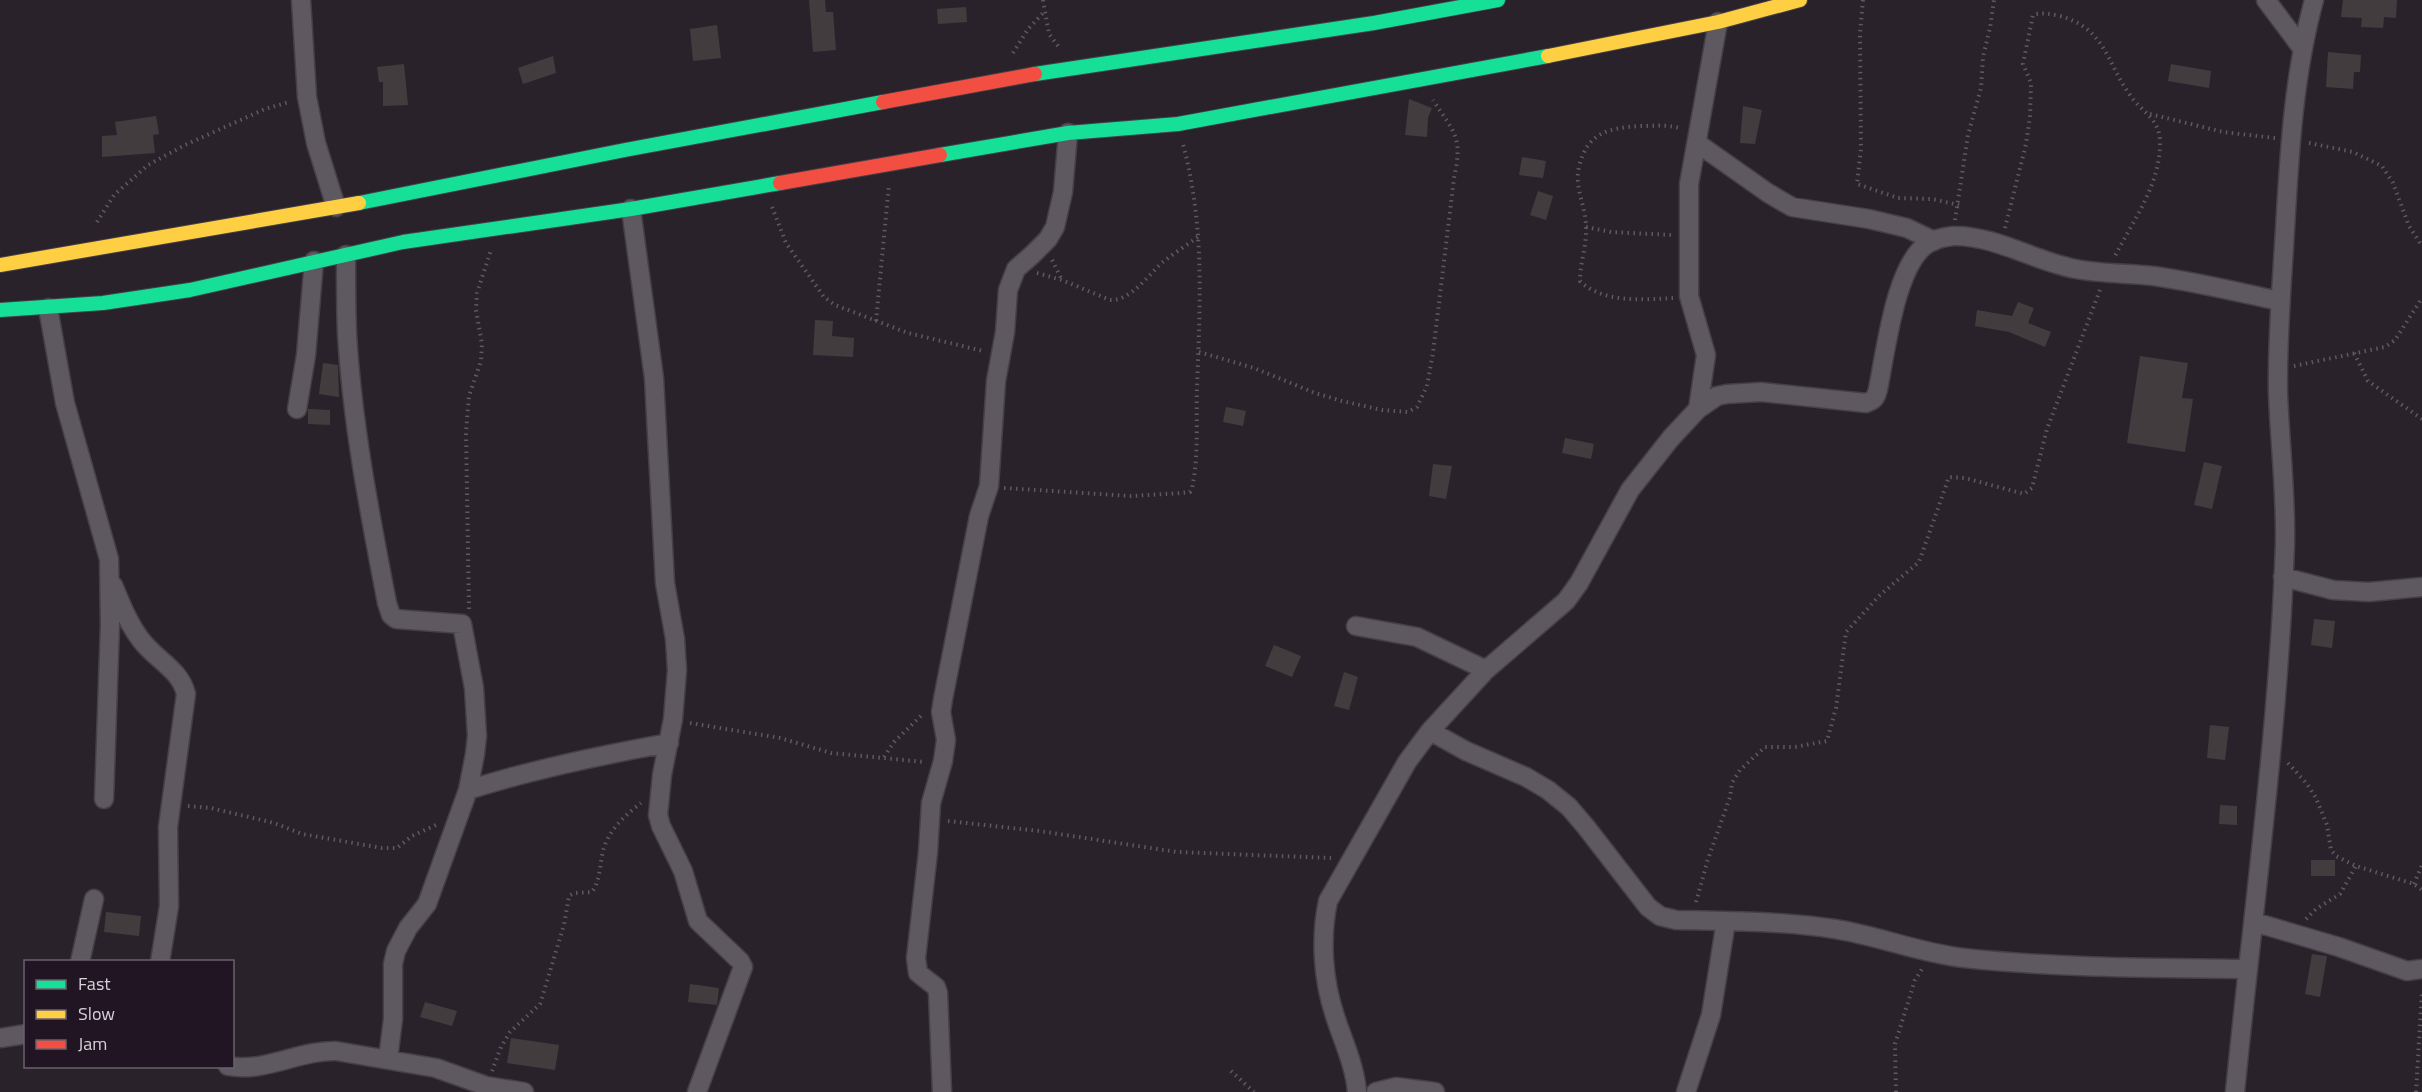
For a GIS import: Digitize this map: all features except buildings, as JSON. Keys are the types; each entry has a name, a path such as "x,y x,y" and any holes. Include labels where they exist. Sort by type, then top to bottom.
{"main road":[{"path":"0,265 336,207 625,150 1076,67 1374,22 1498,0"},
{"path":"0,310 103,303 190,290 403,242 632,209 1068,134 1178,123 1421,81 1718,22 1800,0"}],"street":[{"path":"301,0 307,97 316,143 336,207"},
{"path":"2266,0 2302,48"},
{"path":"2235,1092 2272,748 2283,577 2284,469 2278,394 2279,301 2290,140 2302,48 2314,0"},
{"path":"1698,409 1706,355 1689,296 1689,184 1718,22"},
{"path":"942,1092 938,993 933,985 921,977 916,964 931,803 943,761 946,740 942,712 943,699 979,516 989,486 993,412 1005,332 1008,290 1016,269 1040,247 1055,227 1063,192 1068,134"},
{"path":"1698,141 1768,193 1792,207 1869,219 1942,239 1976,240 2074,269 2153,276 2279,301"},
{"path":"632,209 654,378 665,583 675,639 677,670 673,719 660,790 658,815 683,871 694,915 701,925 740,961 743,967 697,1092"},
{"path":"1357,1092 1356,1077 1334,1014 1324,959 1324,919 1328,901 1407,762 1430,731 1486,670 1566,601 1579,583 1630,490 1671,438 1698,409 1717,396 1727,394 1761,392 1866,403 1876,398 1899,289 1908,268 1922,248 1942,239"},
{"path":"345,255 347,333 351,376 369,504 387,603 391,615 396,619 461,623 474,688 476,714 476,754 468,790 427,904 408,928 396,951 393,964 393,1019 388,1059"},
{"path":"297,409 306,356 314,261"},
{"path":"48,308 65,403 107,549 109,578 104,799"},
{"path":"2283,577 2333,590 2369,592 2422,587"},
{"path":"109,578 128,619 140,638 152,653 176,673 184,685 186,699 168,827 169,906 160,960"},
{"path":"1356,626 1417,637 1486,670"},
{"path":"1430,731 1548,790 1569,807 1648,907 1660,916 1692,920 1784,923 1835,929 1933,954 2043,964 2247,969"},
{"path":"468,790 519,774 573,761 669,743"},
{"path":"80,960 94,899"},
{"path":"1686,1092 1711,1015 1726,921"},
{"path":"2254,922 2407,971 2422,969"},
{"path":"0,1038 24,1034"},
{"path":"234,1067 249,1068 327,1050 436,1068 486,1086 525,1092"},
{"path":"1376,1092 1396,1087 1435,1092"}],"path":[{"path":"1043,0 1049,33 1076,67"},
{"path":"1863,0 1860,33 1861,148 1857,184 1898,198 1932,199 1959,205"},
{"path":"1942,239 1959,205 1968,135 1981,88 1983,57 1994,0"},
{"path":"1014,78 1007,67 1012,56 1028,29 1044,12"},
{"path":"1692,920 1708,860 1735,777 1757,752 1765,747 1795,747 1827,741 1836,708 1846,632 1880,595 1918,562 1949,477 1965,478 2024,494 2032,488 2048,429 2106,273 2153,185 2157,171 2160,135 2150,114 2131,97 2107,52 2090,30 2059,16 2033,15 2023,64 2031,83 2030,117 2000,246"},
{"path":"1198,352 1247,365 1315,393 1342,401 1399,412 1408,412 1417,407 1427,386 1433,352 1459,152 1455,136 1421,81"},
{"path":"97,223 114,195 148,165 185,145 265,109 307,97"},
{"path":"2150,114 2223,132 2290,140 2353,152 2382,166 2393,183 2409,226 2422,246"},
{"path":"989,486 1043,492 1131,496 1190,492 1193,484 1197,436 1201,270 1192,182 1178,123"},
{"path":"1689,296 1648,300 1627,299 1589,291 1580,281 1586,227 1578,168 1587,146 1595,137 1625,126 1671,126 1688,132 1698,141"},
{"path":"876,321 891,165"},
{"path":"754,189 773,208 786,243 824,297 835,305 908,333 954,343 1000,358"},
{"path":"1586,227 1647,235 1688,234"},
{"path":"464,637 470,597 466,473 467,412 469,396 479,374 481,361 482,344 476,310 477,293 490,258 496,229"},
{"path":"1016,269 1054,277 1110,300 1118,300 1164,261 1198,237"},
{"path":"2279,370 2391,344 2422,298"},
{"path":"2354,353 2368,381 2422,419"},
{"path":"884,757 894,742 919,717 943,699"},
{"path":"673,719 780,738 831,753 915,762 943,761"},
{"path":"2272,748 2307,784 2316,798 2327,825 2331,850 2336,856 2356,866 2414,884 2422,890"},
{"path":"486,1086 501,1047 510,1032 540,1004 564,925 569,896 574,893 592,892 596,885 604,847 617,824 628,812 660,790"},
{"path":"171,804 222,811 274,823 302,834 391,848 397,848 412,836 460,811"},
{"path":"930,820 975,822 1177,852 1351,859"},
{"path":"2414,884 2422,865"},
{"path":"2291,933 2316,909 2340,894 2356,866"},
{"path":"1896,1092 1896,1039 1915,980 1933,954"},
{"path":"2416,1092 2422,992"},
{"path":"1231,1071 1254,1092"}],"traffic: fast":[{"path":"1035,74 1374,23 1498,0"},
{"path":"940,155 1068,133 1178,124 1548,56"},
{"path":"359,203 883,102"},
{"path":"0,310 103,303 190,290 403,242 631,209 780,183"}],"traffic: slow":[{"path":"1548,56 1718,22 1800,0"},
{"path":"0,265 359,203"}],"traffic: jam":[{"path":"883,102 1035,74"},
{"path":"780,183 940,155"}]}
